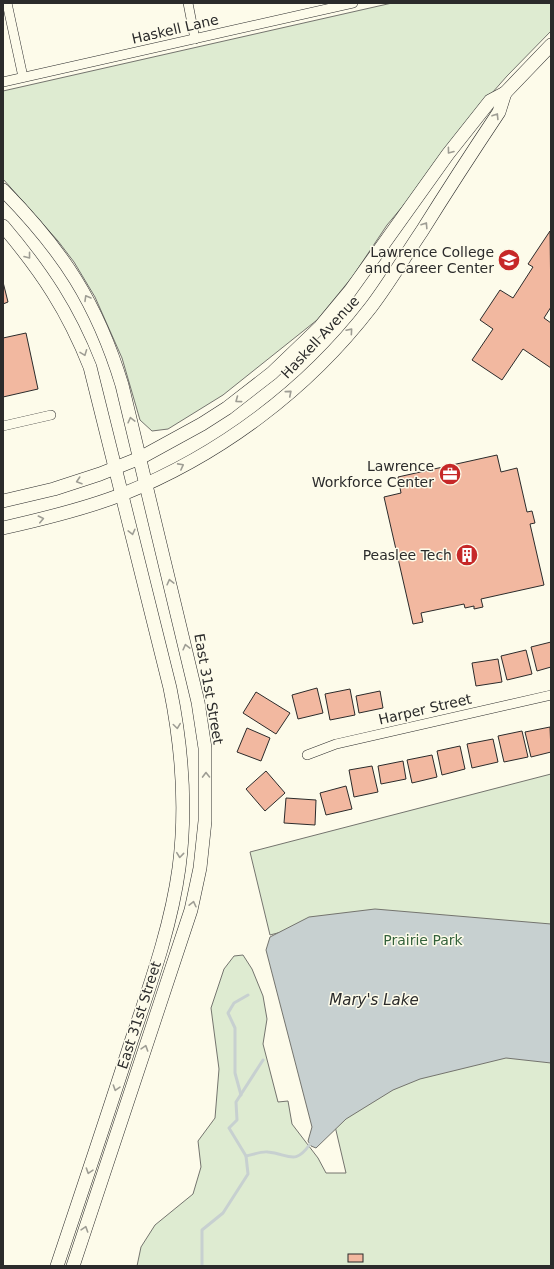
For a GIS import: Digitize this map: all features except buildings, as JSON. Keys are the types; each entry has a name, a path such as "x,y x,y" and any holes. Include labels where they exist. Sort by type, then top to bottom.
{"main road":[{"name":"Haskell Avenue","path":"3,501 54,489 116,468 140,458 202,424 227,408 272,373 306,342 350,291 464,132 490,102 505,93 551,45"},
{"name":"Haskell Avenue","path":"3,528 53,516 122,494 146,484 198,457 232,437 284,397 324,360 370,308 499,112 505,93"},
{"name":"East 31st Street","path":"3,190 38,227 64,260 95,312 113,356 140,458 198,702 205,748 206,771 203,846 189,916 73,1266"},
{"name":"East 31st Street","path":"3,226 43,275 58,299 75,332 97,390 177,723 183,791 181,844 174,893 161,948 57,1266"}],"street":[{"path":"7,3 23,77"},
{"path":"188,3 195,39"},
{"name":"Haskell Lane","path":"3,82 354,3"},
{"path":"3,426 52,415"},
{"name":"Harper Street","path":"307,755 336,744 551,695"}],"green space":[{"path":"392,3 551,3 551,31 507,76 477,110 423,182 387,225 353,276 317,320 223,395 168,429 152,431 140,420 122,358 95,297 74,262 58,241 3,179 3,91"},
{"name":"Prairie Park","path":"551,774 551,1266 137,1266 141,1247 155,1225 193,1194 201,1167 198,1141 215,1118 219,1069 211,1008 224,969 234,956 243,955 252,969 263,996 267,1019 263,1044 278,1102 288,1101 292,1124 318,1158 326,1173 346,1173 289,930 270,935 250,852"}],"water":[{"name":"Mary's Lake","path":"375,909 551,924 551,1063 506,1058 420,1079 393,1090 346,1119 316,1148 311,1146 308,1141 312,1127 266,950 270,937 309,917"}],"waterway":[{"path":"241,1095 235,1073 235,1028 228,1013 234,1003 248,995"},
{"path":"202,1266 202,1230 223,1213 248,1174 246,1156 229,1128 237,1120 236,1102 263,1060"},
{"path":"246,1156 265,1152 296,1157 305,1151 310,1144"}],"place":[{"name":"Lawrence College and Career Center","path":"509,260"},
{"name":"Lawrence Workforce Center","path":"450,474"},
{"name":"Peaslee Tech","path":"467,555"}]}
